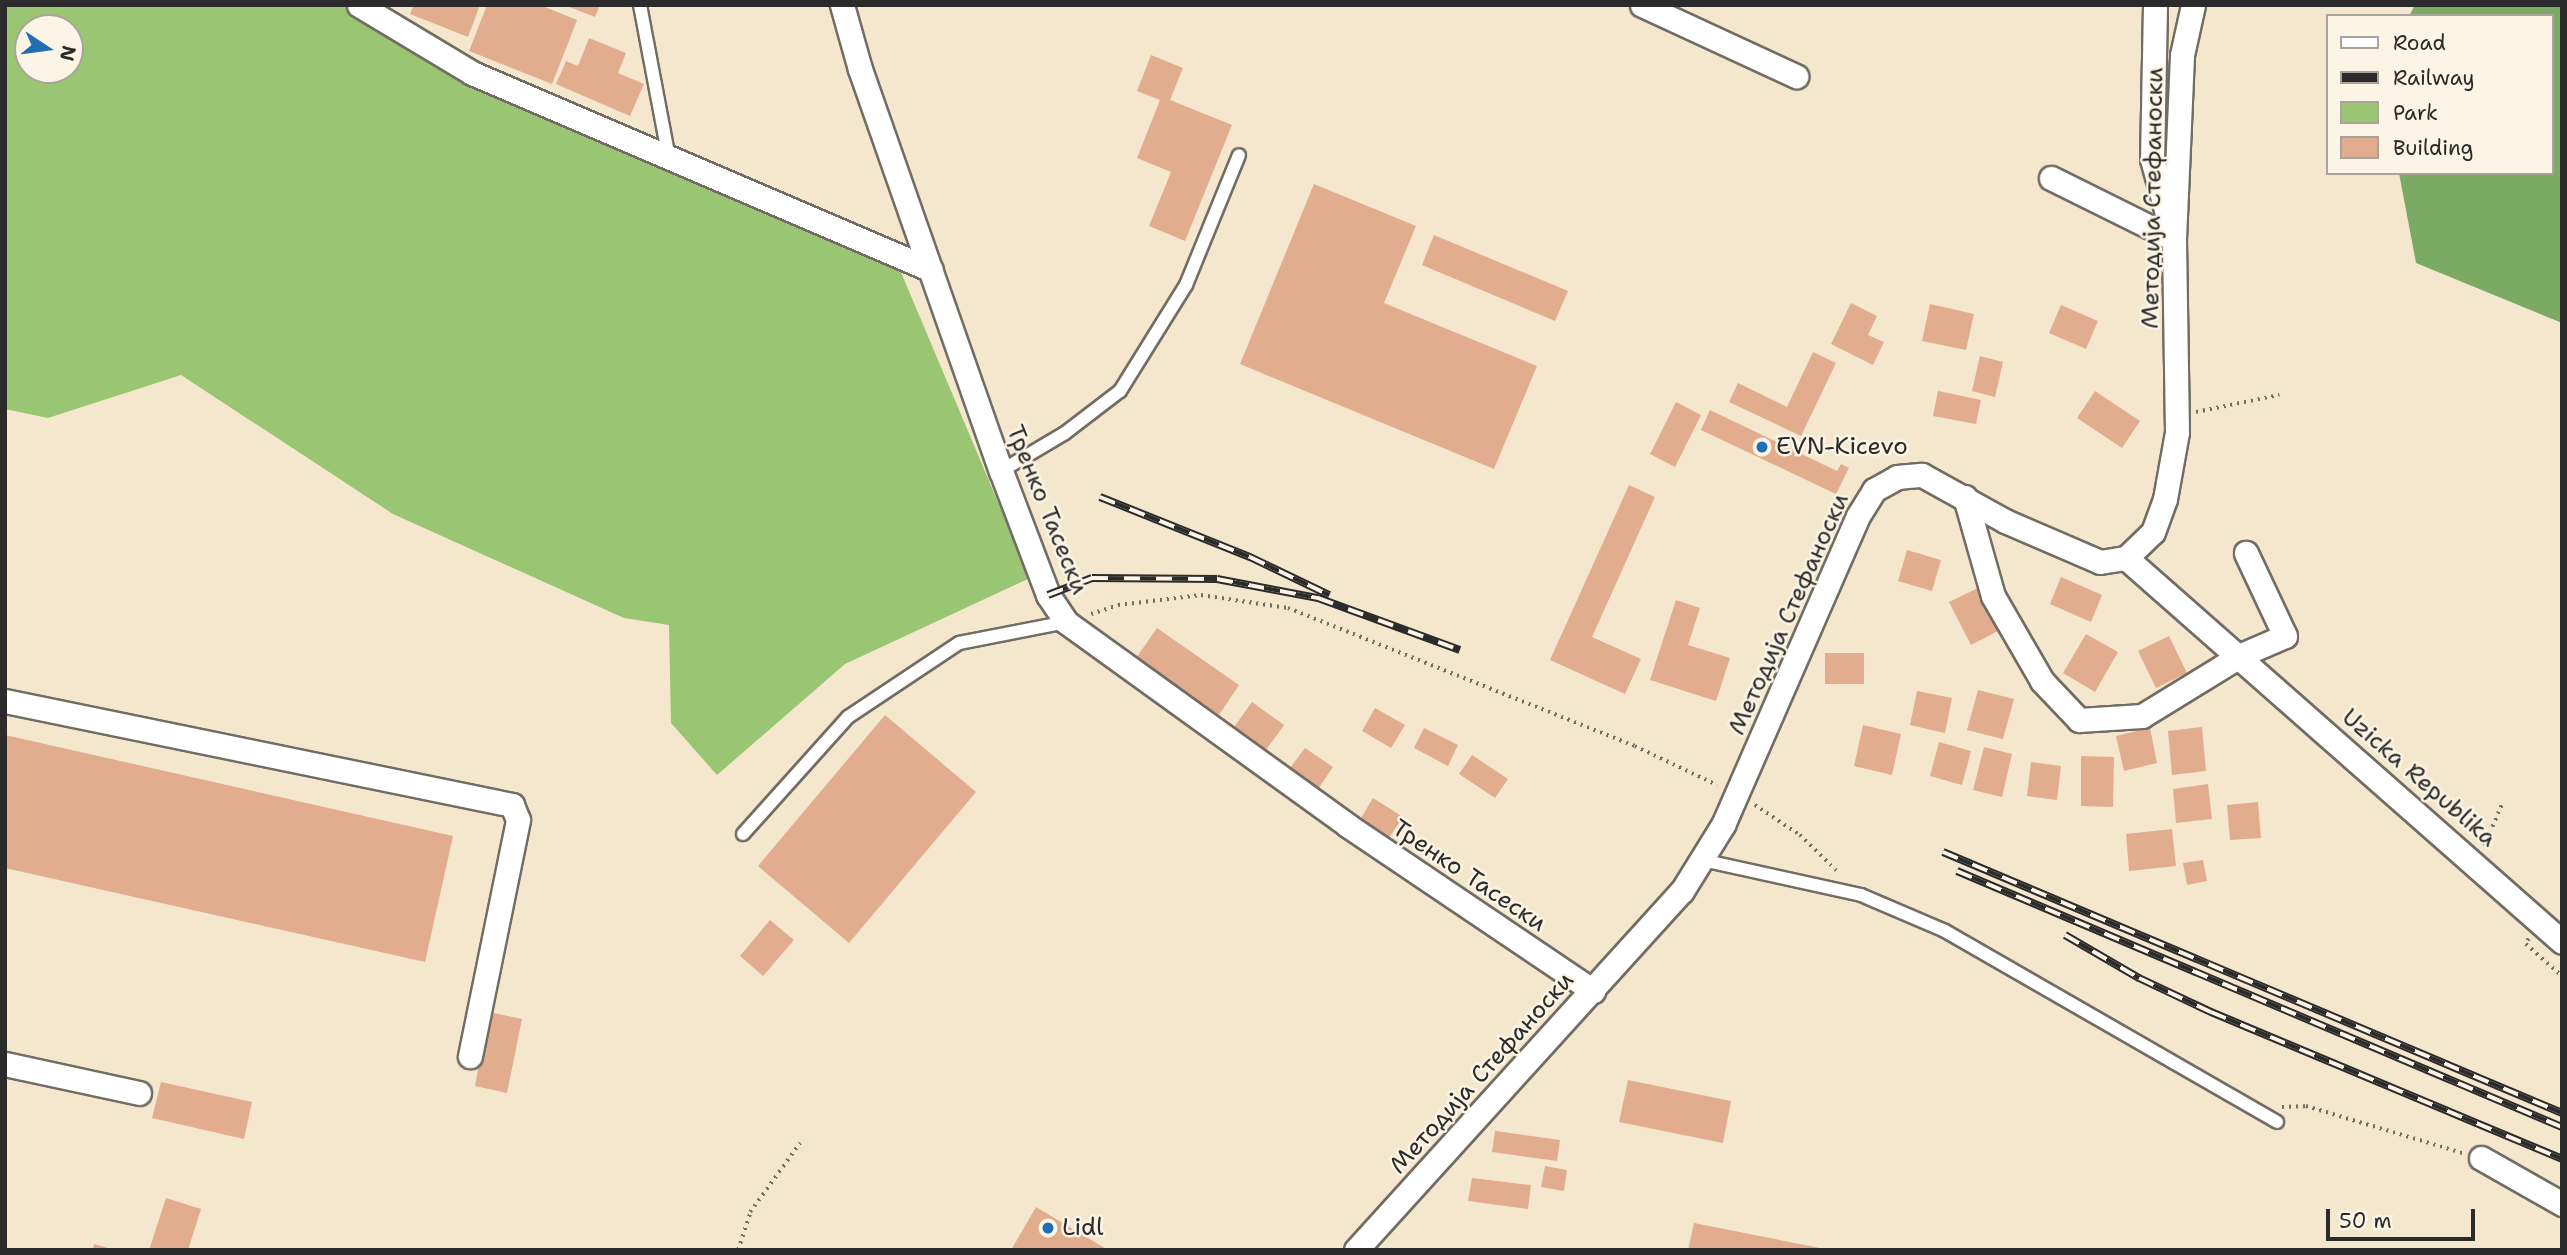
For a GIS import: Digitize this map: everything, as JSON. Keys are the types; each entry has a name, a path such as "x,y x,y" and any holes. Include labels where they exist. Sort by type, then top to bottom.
{"street":[{"path":"359,5 472,73 931,270"},
{"name":"Тренко Тасески","path":"842,5 860,69 1001,471 1048,595 1066,622 1347,825 1593,991"},
{"path":"2155,5 2152,159 2174,239"},
{"name":"Методија Стефаноски","path":"1356,1250 1682,891 1702,860 1737,793 1858,516 1874,490 1897,477 1922,475 2066,550 2100,562 2126,558 2153,532 2171,470 2177,416 2174,239 2182,55 2193,5"},
{"path":"1653,7 1796,76"},
{"path":"2051,178 2174,239"},
{"path":"1965,497 1993,596 2042,681 2079,720 2142,716 2241,655 2285,636 2246,553"},
{"name":"Uzicka Republika","path":"2126,558 2241,655 2562,943"},
{"path":"5,701 512,805 518,820 470,1056"},
{"path":"5,1064 139,1093"},
{"path":"2481,1158 2562,1203"}],"lane":[{"path":"640,5 669,158"},
{"path":"1001,471 1065,433 1120,391 1186,285 1240,155"},
{"path":"743,834 848,717 959,643 1066,622"},
{"path":"1702,860 1861,895 1945,931 2277,1122"}],"path":[{"path":"2177,416 2279,395"},
{"path":"1066,622 1118,605 1201,595 1289,608 1502,691 1737,793 1800,835 1861,895"},
{"path":"2477,864 2502,804"},
{"path":"2277,1122 2282,1107 2306,1106 2481,1158"},
{"path":"738,1250 750,1212 800,1143"}],"green space":[{"path":"5,5 359,5 472,73 892,251 1030,578 845,664 717,775 671,723 669,625 624,618 393,514 181,375 48,418 5,409"},
{"path":"2415,5 2562,5 2562,323 2416,263 2399,175 2553,175 2553,14 2410,14"}],"building":[{"path":"414,5 480,5 468,37 410,14"},
{"path":"487,5 540,5 577,20 552,84 469,51"},
{"path":"564,5 600,5 595,17"},
{"path":"589,38 626,53 618,73 644,84 630,116 556,84 566,61 578,66"},
{"path":"1151,55 1183,68 1170,100 1232,125 1185,241 1149,226 1171,172 1137,158 1160,100 1137,91"},
{"path":"1314,184 1416,226 1384,303 1537,366 1494,469 1240,364"},
{"path":"1434,235 1568,291 1555,321 1422,265"},
{"path":"1851,303 1877,316 1868,335 1884,342 1873,365 1831,344"},
{"path":"1930,304 1974,314 1966,350 1922,341"},
{"path":"2061,305 2098,321 2086,349 2049,333"},
{"path":"1813,352 1836,363 1801,436 1729,402 1738,383 1787,407"},
{"path":"1980,356 2003,362 1995,397 1972,391"},
{"path":"1938,391 1981,400 1976,424 1933,416"},
{"path":"2095,391 2140,421 2122,448 2077,418"},
{"path":"1676,402 1701,415 1675,467 1650,454"},
{"name":"EVN-Kicevo","path":"1710,410 1837,471 1841,464 1849,468 1836,494 1701,430"},
{"path":"1629,485 1655,497 1592,637 1641,659 1625,694 1550,660"},
{"path":"1907,550 1941,560 1932,591 1898,581"},
{"path":"2061,577 2102,595 2091,622 2050,604"},
{"path":"1978,588 2000,630 1971,645 1949,602"},
{"path":"1676,600 1700,608 1688,645 1730,658 1716,701 1650,680"},
{"path":"1157,628 1239,685 1219,715 1136,658"},
{"path":"2086,634 2118,652 2095,692 2063,673"},
{"path":"2169,636 2187,673 2156,688 2138,651"},
{"path":"1825,653 1864,653 1864,684 1825,684"},
{"path":"1978,690 2014,699 2003,739 1967,730"},
{"path":"1917,691 1952,698 1945,733 1910,725"},
{"path":"1252,702 1284,725 1266,750 1234,727"},
{"path":"1375,708 1405,725 1391,748 1362,731"},
{"path":"885,715 976,792 849,943 758,866"},
{"path":"1863,725 1901,734 1892,775 1854,766"},
{"path":"2202,727 2206,771 2172,775 2168,731"},
{"path":"1424,728 1458,745 1448,766 1414,748"},
{"path":"2150,728 2157,763 2124,771 2116,736"},
{"path":"5,735 453,836 425,962 5,868"},
{"path":"1939,742 1971,751 1962,785 1930,776"},
{"path":"1984,747 2012,754 2002,797 1973,790"},
{"path":"1305,748 1333,767 1316,792 1287,772"},
{"path":"1472,755 1508,779 1495,798 1459,774"},
{"path":"2081,756 2114,757 2113,807 2081,806"},
{"path":"2031,762 2061,766 2057,800 2027,796"},
{"path":"2208,784 2212,819 2176,823 2173,789"},
{"path":"1373,798 1403,817 1387,841 1358,823"},
{"path":"2258,802 2261,838 2230,840 2227,805"},
{"path":"2172,829 2176,866 2129,871 2126,834"},
{"path":"2203,860 2207,881 2187,885 2183,863"},
{"path":"770,920 794,940 763,976 740,956"},
{"path":"489,1012 522,1019 507,1093 475,1086"},
{"path":"1628,1080 1731,1101 1723,1143 1619,1122"},
{"path":"161,1082 252,1102 244,1139 152,1118"},
{"path":"1495,1131 1560,1140 1557,1161 1492,1152"},
{"path":"1545,1166 1567,1170 1564,1191 1541,1187"},
{"path":"1472,1178 1531,1185 1528,1209 1468,1201"},
{"path":"166,1198 201,1209 188,1250 149,1250"},
{"name":"Lidl","path":"1036,1207 1108,1250 1011,1250"},
{"path":"1694,1223 1820,1248 1820,1250 1688,1250"},
{"path":"94,1244 111,1249 111,1250 93,1250"}],"railway":[{"path":"1100,497 1250,557 1329,595"},
{"path":"1048,595 1092,578 1217,579 1318,598 1460,650"},
{"path":"1943,852 2562,1113"},
{"path":"1957,871 2562,1127"},
{"path":"2065,935 2139,978 2211,1012 2562,1159"}],"place":[{"name":"EVN-Kicevo","path":"1762,447"},
{"name":"Lidl","path":"1048,1228"}]}
